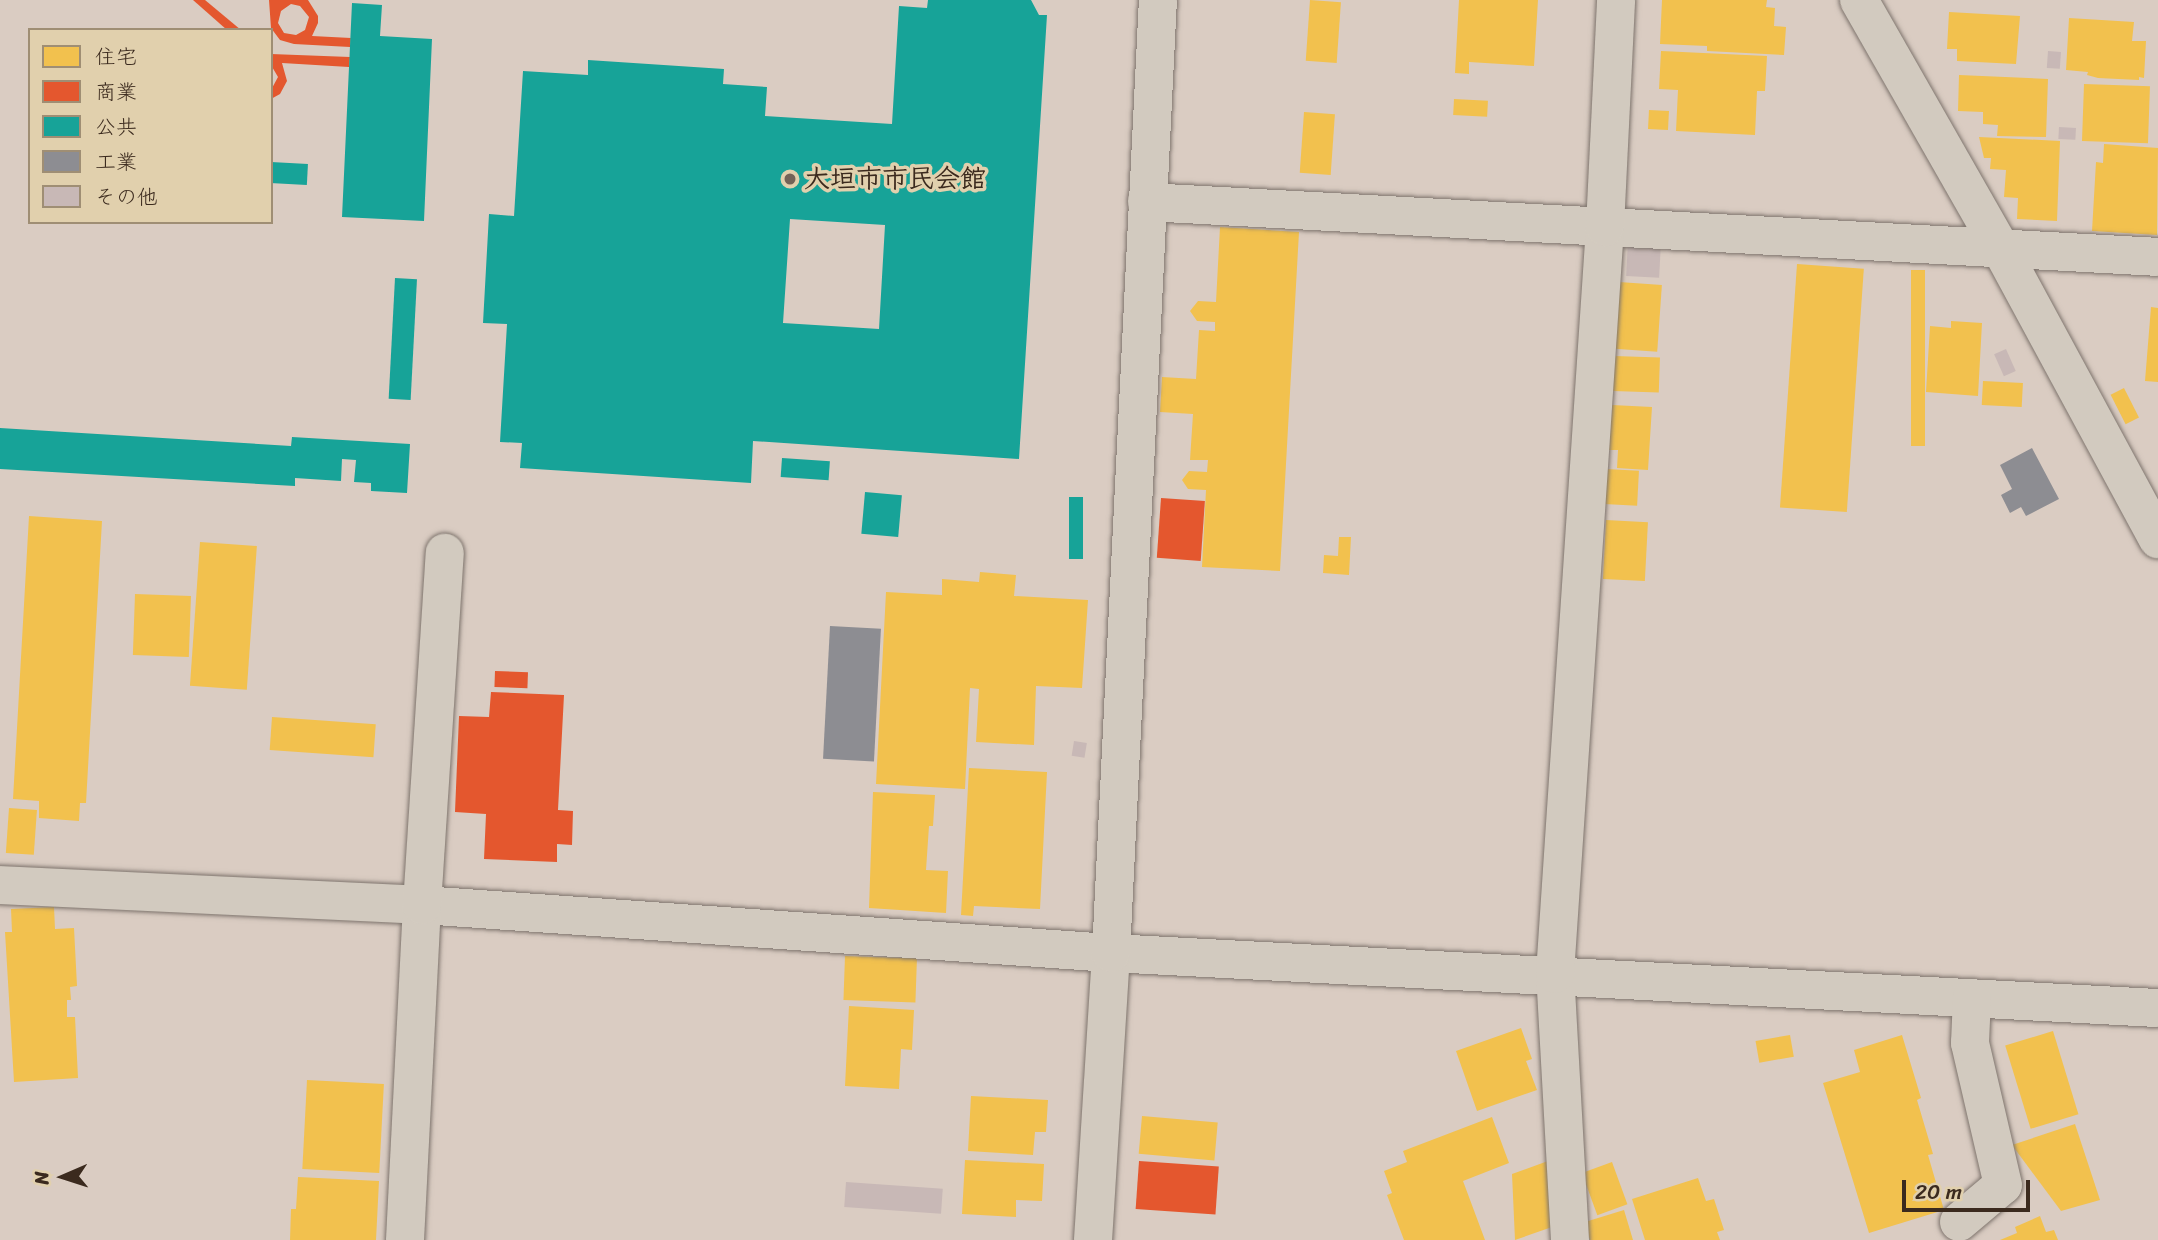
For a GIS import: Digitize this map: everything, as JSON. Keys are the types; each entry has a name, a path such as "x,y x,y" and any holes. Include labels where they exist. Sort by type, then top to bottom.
{"street":[{"path":"1093,1240 1111,953 1158,0"},
{"path":"1570,1240 1555,974 1605,227 1616,0"},
{"path":"1859,0 2001,249 2158,539"},
{"path":"1147,202 2158,257"},
{"path":"405,1240 422,905 445,553"},
{"path":"0,885 422,905 1111,953 1555,974 2158,1008"},
{"path":"1959,1222 2003,1185 1970,1043 1972,998"}],"building: 住宅":[{"path":"1310,0 1341,2 1337,63 1306,61"},
{"path":"1459,0 1538,0 1534,66 1469,62 1469,74 1455,73"},
{"path":"1662,0 1767,0 1766,7 1775,8 1774,26 1786,27 1784,55 1707,51 1707,46 1660,44"},
{"path":"1949,12 2020,16 2016,64 1957,61 1957,49 1947,49"},
{"path":"2069,18 2134,22 2132,41 2146,41 2144,78 2098,78 2087,75 2088,72 2066,70"},
{"path":"1661,51 1767,56 1765,91 1757,91 1755,135 1676,131 1678,90 1659,89"},
{"path":"1959,75 2048,79 2046,137 1997,136 1998,125 1983,124 1983,112 1958,111"},
{"path":"2084,84 2150,86 2148,143 2082,141"},
{"path":"1454,99 1488,101 1487,117 1453,115"},
{"path":"1649,110 1669,111 1668,130 1648,129"},
{"path":"1304,112 1335,114 1331,175 1300,173"},
{"path":"1979,137 2060,141 2057,221 2017,219 2018,198 2004,197 2006,170 1990,169 1991,158 1984,158"},
{"path":"2104,144 2158,148 2157,235 2092,231 2096,162 2103,163"},
{"path":"1220,227 1299,232 1280,571 1202,567 1206,490 1188,489 1182,480 1189,471 1207,472 1208,460 1190,460 1193,414 1160,412 1162,377 1196,379 1199,330 1215,331 1215,322 1197,321 1190,311 1198,301 1216,302"},
{"path":"1797,264 1864,269 1847,512 1780,507"},
{"path":"1911,270 1925,270 1925,446 1911,446"},
{"path":"1619,282 1662,285 1657,352 1614,349"},
{"path":"2151,307 2158,308 2158,382 2145,381"},
{"path":"1951,321 1982,323 1978,396 1926,392 1930,326 1951,328"},
{"path":"1614,356 1660,358 1659,393 1613,391"},
{"path":"1983,381 2023,383 2022,407 1982,405"},
{"path":"2124,388 2139,417 2126,424 2111,395"},
{"path":"1612,405 1652,407 1648,470 1617,468 1618,450 1609,450"},
{"path":"1606,469 1639,471 1637,506 1604,504"},
{"path":"29,516 102,521 86,803 80,803 79,821 39,818 39,801 13,799"},
{"path":"1606,520 1648,522 1645,581 1603,579"},
{"path":"1339,537 1351,537 1349,575 1323,573 1324,555 1338,556"},
{"path":"200,542 257,546 247,690 190,686"},
{"path":"980,572 1016,575 1014,596 1088,600 1082,688 1036,686 1034,745 976,742 979,689 970,688 965,789 876,784 886,592 942,595 942,579 979,582"},
{"path":"135,594 191,596 189,657 133,655"},
{"path":"272,717 376,724 373,757 270,750"},
{"path":"969,768 1047,772 1040,909 974,906 973,916 961,915"},
{"path":"873,792 935,795 933,826 929,826 926,870 948,871 946,913 869,908"},
{"path":"9,808 37,810 34,855 6,853"},
{"path":"54,907 55,929 74,928 77,986 70,987 71,1000 67,1000 67,1017 75,1017 78,1078 14,1082 5,932 12,932 11,909"},
{"path":"845,956 917,959 915,1002 843,1000"},
{"path":"849,1006 914,1010 912,1050 901,1049 899,1089 845,1086"},
{"path":"1521,1028 1532,1059 1526,1061 1537,1090 1477,1111 1456,1051"},
{"path":"2053,1031 2078,1114 2031,1129 2005,1046"},
{"path":"1790,1035 1794,1057 1759,1063 1756,1041"},
{"path":"1902,1035 1921,1098 1917,1100 1933,1154 1928,1155 1944,1210 1869,1233 1823,1083 1860,1072 1854,1050"},
{"path":"307,1080 384,1084 379,1173 302,1169"},
{"path":"971,1096 1048,1100 1046,1132 1035,1132 1033,1155 968,1151"},
{"path":"1142,1116 1218,1123 1214,1160 1139,1154"},
{"path":"1492,1117 1509,1163 1463,1181 1485,1240 1404,1240 1387,1195 1392,1193 1384,1171 1407,1162 1403,1151"},
{"path":"2075,1124 2100,1200 2061,1211 2012,1145"},
{"path":"965,1160 1044,1164 1042,1201 1016,1200 1016,1217 962,1214"},
{"path":"1548,1161 1552,1227 1515,1240 1512,1174"},
{"path":"1612,1162 1627,1204 1597,1215 1582,1173"},
{"path":"298,1177 379,1181 376,1240 290,1240 291,1209 296,1209"},
{"path":"1698,1178 1706,1201 1714,1199 1724,1230 1717,1232 1720,1240 1645,1240 1632,1199"},
{"path":"1624,1210 1633,1240 1590,1240 1585,1222"},
{"path":"2040,1216 2046,1232 2054,1230 2058,1240 2000,1240 2017,1233 2015,1227"}],"building: 商業":[{"path":"193,0 205,0 239,28 225,28"},
{"path":"269,0 308,0 318,16 312,36 351,38 350,47 294,44 280,40 271,28","holes":["291,4 300,6 309,17 305,30 296,35 284,33 278,23 281,11"]},
{"path":"273,54 350,57 349,67 282,63 287,81 280,94 273,98 273,86 278,77 273,68"},
{"path":"1161,498 1205,501 1201,561 1157,558"},
{"path":"495,671 528,672 527,688 494,687"},
{"path":"491,692 564,695 558,810 573,811 572,845 557,844 557,862 484,859 486,814 455,812 459,716 489,717"},
{"path":"1139,1161 1219,1167 1215,1214 1136,1209"}],"building: 公共":[{"path":"928,0 1031,0 1039,15 1047,15 1019,459 753,441 751,483 520,468 522,443 500,442 507,324 483,323 489,214 514,216 523,71 588,75 588,60 724,69 723,84 767,87 765,116 892,124 899,6 927,8","holes":["790,219 885,225 879,329 783,323"]},
{"path":"352,3 382,5 380,36 432,39 424,221 342,217"},
{"path":"273,162 308,164 307,185 273,183"},
{"path":"395,278 417,279 411,400 389,399"},
{"path":"0,428 291,446 292,437 410,444 407,493 371,491 371,483 354,482 356,460 342,459 341,481 295,478 295,486 0,469"},
{"path":"782,458 830,461 829,480 781,477"},
{"path":"865,492 902,495 898,537 861,534"},
{"path":"1069,497 1083,497 1083,559 1069,559"}],"building: 工業":[{"path":"2032,448 2059,499 2026,516 2021,507 2010,513 2001,495 2012,489 2000,465"},
{"path":"830,626 881,629 874,761 823,759"}],"building: その他":[{"path":"2048,51 2061,52 2060,69 2047,68"},
{"path":"2059,127 2076,128 2075,140 2058,139"},
{"path":"1628,241 1661,243 1659,278 1626,276"},
{"path":"2006,349 2016,371 2004,376 1994,354"},
{"path":"1074,741 1087,743 1084,758 1072,756"},
{"path":"846,1182 943,1189 941,1214 844,1207"}],"place":[{"name":"大垣市市民会館","path":"790,179"}]}
